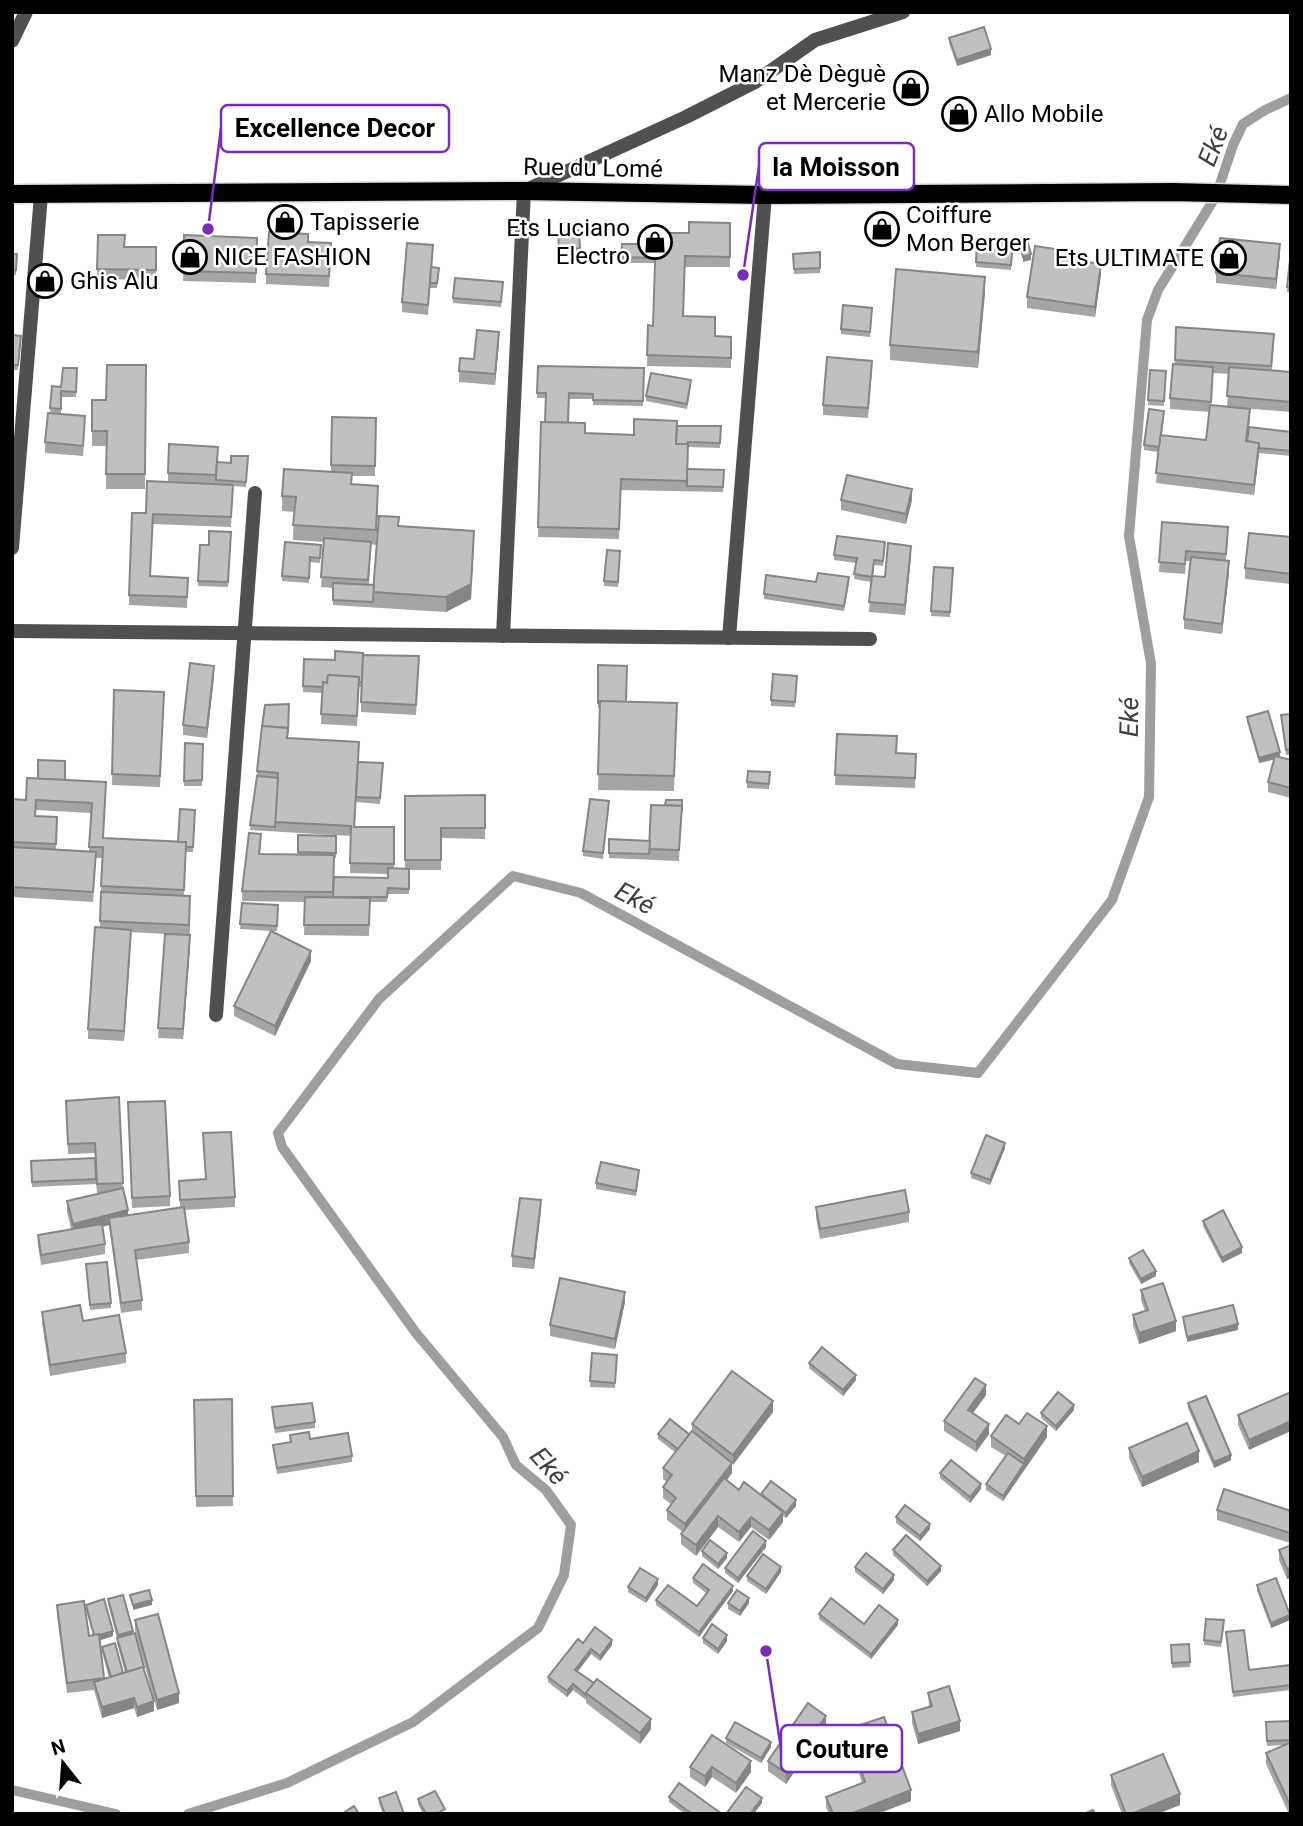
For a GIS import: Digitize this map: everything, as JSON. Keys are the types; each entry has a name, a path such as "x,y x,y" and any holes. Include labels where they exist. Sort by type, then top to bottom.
{"main road":[{"name":"Rue du Lomé","path":"12,194 524,191 765,195 1172,192 1291,195"}],"street":[{"path":"12,41 26,12"},
{"path":"503,635 524,191 686,117 755,82 816,40 904,12"},
{"path":"12,548 41,195"},
{"path":"729,638 765,195"},
{"path":"216,1015 255,493"},
{"path":"12,631 870,639"}],"building":[{"path":"984,27 991,49 957,60 949,38"},
{"path":"869,220 892,221 891,232 868,230"},
{"path":"689,222 730,223 730,257 685,256 683,316 715,317 715,336 731,337 731,358 647,355 648,325 653,326 656,233 689,233"},
{"path":"579,230 580,248 559,250 558,232"},
{"path":"269,232 308,234 308,242 331,243 329,276 266,274"},
{"path":"98,235 125,235 124,247 156,247 156,270 97,269"},
{"path":"184,235 257,238 256,273 183,271"},
{"path":"640,237 656,238 655,258 621,257 622,244 639,244"},
{"path":"1220,238 1280,244 1276,279 1216,273"},
{"path":"977,240 1013,242 1011,265 976,262"},
{"path":"1027,240 1031,254 1023,257 1019,242"},
{"path":"407,243 433,245 428,305 402,302"},
{"path":"1035,246 1075,252 1073,260 1101,264 1095,307 1027,297"},
{"path":"1291,251 1291,287 1287,287"},
{"path":"820,252 820,268 794,269 793,254"},
{"path":"12,254 17,254 16,270 12,270"},
{"path":"431,267 439,268 437,283 430,283"},
{"path":"896,269 985,277 978,352 890,345"},
{"path":"455,278 503,282 501,302 453,298"},
{"path":"843,305 872,308 870,332 841,329"},
{"path":"1176,327 1274,334 1271,366 1175,360"},
{"path":"477,330 499,332 495,374 459,371 460,358 474,359"},
{"path":"12,335 21,336 18,365 12,365"},
{"path":"827,357 872,361 868,408 823,405"},
{"path":"1173,364 1213,367 1211,402 1170,398"},
{"path":"107,365 146,365 145,474 106,474 107,431 92,431 92,400 106,400"},
{"path":"538,366 644,368 643,401 593,400 593,394 569,393 568,423 545,422 546,393 537,393"},
{"path":"1229,367 1291,372 1291,402 1227,396"},
{"path":"63,368 77,368 76,392 61,391 61,409 50,408 52,386 61,387"},
{"path":"1150,370 1166,371 1164,401 1148,400"},
{"path":"651,373 691,380 687,404 646,396"},
{"path":"1210,405 1250,409 1246,441 1259,443 1254,485 1156,473 1160,435 1206,440"},
{"path":"1149,409 1164,411 1159,447 1144,445"},
{"path":"48,413 85,416 83,446 45,442"},
{"path":"332,417 376,418 375,466 331,465"},
{"path":"634,419 677,421 676,444 688,444 687,481 621,479 619,529 538,527 541,422 585,423 585,433 634,435"},
{"path":"677,426 721,426 720,443 676,444"},
{"path":"1249,427 1291,432 1291,451 1259,448 1259,443 1247,441"},
{"path":"169,444 218,447 216,475 168,473"},
{"path":"231,456 248,456 246,482 216,480 217,462 231,463"},
{"path":"284,469 352,473 351,484 378,486 376,530 293,525 296,497 282,496"},
{"path":"687,469 724,470 723,487 687,486"},
{"path":"847,475 912,489 906,514 841,500"},
{"path":"147,481 233,485 231,517 153,514 150,576 188,578 187,597 129,595 132,513 146,513"},
{"path":"379,516 399,517 398,526 474,531 471,584 446,597 373,592"},
{"path":"1162,522 1228,527 1226,554 1186,551 1185,564 1159,562"},
{"path":"209,531 231,532 228,582 198,581 200,545 209,545"},
{"path":"1249,533 1291,537 1291,574 1245,568"},
{"path":"837,536 885,542 883,561 874,560 872,577 854,574 857,558 834,555"},
{"path":"324,538 371,542 368,580 321,577"},
{"path":"285,542 321,545 320,558 310,557 309,578 282,576"},
{"path":"888,543 911,546 905,605 869,602 872,576 885,577"},
{"path":"607,550 620,551 618,582 604,581"},
{"path":"1191,557 1229,561 1222,624 1184,619"},
{"path":"934,567 953,568 950,612 931,611"},
{"path":"818,573 849,577 844,606 764,594 766,575 816,582"},
{"path":"333,583 374,585 373,602 333,600"},
{"path":"335,651 363,653 362,682 359,682 359,677 328,675 327,683 323,682 323,687 303,686 304,659 335,660"},
{"path":"363,655 419,656 416,705 361,702"},
{"path":"190,663 214,666 207,728 183,725"},
{"path":"598,665 627,666 626,702 598,703"},
{"path":"773,674 797,676 795,702 771,700"},
{"path":"328,675 359,677 357,716 321,714 323,682 327,683"},
{"path":"114,690 164,692 160,776 112,774"},
{"path":"600,701 677,703 674,776 598,774"},
{"path":"289,704 288,733 288,728 262,726 265,705"},
{"path":"1268,711 1280,752 1259,758 1247,717"},
{"path":"1291,714 1291,749 1286,750 1281,715"},
{"path":"262,726 288,728 287,738 359,742 354,827 394,827 394,864 350,863 351,826 275,822 278,773 257,771"},
{"path":"837,734 897,736 896,753 916,754 915,778 835,775"},
{"path":"185,743 203,744 202,780 184,781"},
{"path":"1275,756 1291,760 1291,788 1268,782"},
{"path":"38,760 65,761 65,780 38,779"},
{"path":"358,762 383,763 380,798 356,797"},
{"path":"748,771 770,772 769,784 747,782"},
{"path":"257,776 278,778 275,827 250,825"},
{"path":"27,778 106,782 103,838 186,842 184,890 101,886 103,847 89,847 92,803 36,800 35,816 57,817 56,844 12,842 12,799 26,800"},
{"path":"485,795 485,828 441,828 441,860 405,860 405,796"},
{"path":"590,799 609,801 603,853 583,851"},
{"path":"666,800 682,800 682,806 665,805"},
{"path":"651,805 682,806 679,850 649,849"},
{"path":"180,809 195,810 193,847 186,847 186,842 178,842"},
{"path":"249,833 261,834 259,854 334,855 333,892 242,891"},
{"path":"298,835 336,836 336,853 298,852"},
{"path":"609,839 650,841 649,854 609,853"},
{"path":"12,847 96,852 93,892 12,887"},
{"path":"388,868 409,869 409,889 388,888 387,897 333,897 334,877 388,878"},
{"path":"101,892 190,896 189,925 100,921"},
{"path":"305,897 370,898 369,925 304,925"},
{"path":"242,903 278,905 277,926 240,924"},
{"path":"95,927 131,930 124,1031 88,1029"},
{"path":"271,931 311,951 275,1026 234,1006"},
{"path":"165,934 190,935 183,1029 158,1028"},
{"path":"119,1097 123,1183 97,1184 95,1143 68,1144 66,1101"},
{"path":"165,1101 170,1196 132,1198 128,1102"},
{"path":"231,1132 235,1197 180,1200 179,1181 206,1179 203,1133"},
{"path":"986,1135 1005,1143 990,1180 971,1173"},
{"path":"95,1158 96,1179 32,1182 31,1161"},
{"path":"601,1162 639,1170 636,1191 596,1183"},
{"path":"123,1188 128,1210 73,1224 67,1201"},
{"path":"905,1190 909,1212 820,1229 816,1207"},
{"path":"520,1198 541,1200 534,1259 512,1256"},
{"path":"184,1207 189,1242 135,1250 142,1300 121,1303 109,1218"},
{"path":"1223,1210 1242,1247 1222,1258 1203,1221"},
{"path":"102,1224 105,1244 41,1255 38,1235"},
{"path":"1143,1250 1156,1271 1141,1279 1129,1258"},
{"path":"107,1262 111,1303 90,1305 86,1264"},
{"path":"560,1278 625,1292 615,1339 550,1325"},
{"path":"1163,1283 1176,1321 1139,1333 1133,1315 1148,1310 1141,1290"},
{"path":"80,1305 83,1321 119,1315 126,1353 50,1365 42,1312"},
{"path":"1233,1305 1238,1324 1187,1337 1183,1317"},
{"path":"822,1347 856,1375 843,1390 809,1363"},
{"path":"592,1353 617,1355 615,1383 590,1381"},
{"path":"732,1371 773,1401 733,1455 692,1424"},
{"path":"975,1378 986,1385 968,1410 989,1424 976,1442 944,1421"},
{"path":"1058,1392 1074,1405 1056,1426 1041,1413"},
{"path":"1291,1392 1291,1421 1249,1440 1238,1415"},
{"path":"1206,1396 1231,1455 1214,1462 1188,1403"},
{"path":"232,1399 233,1496 196,1496 194,1400"},
{"path":"312,1403 315,1422 275,1428 272,1407"},
{"path":"1027,1413 1047,1426 1024,1459 991,1436 1006,1415 1019,1424"},
{"path":"670,1419 690,1435 678,1449 658,1434"},
{"path":"1187,1423 1199,1451 1142,1477 1129,1448"},
{"path":"692,1431 732,1463 685,1524 667,1510 676,1498 663,1487 672,1475 663,1468"},
{"path":"309,1432 310,1439 348,1433 352,1456 277,1468 273,1445 291,1442 290,1435"},
{"path":"1008,1453 1024,1464 1003,1496 986,1484"},
{"path":"951,1460 981,1484 970,1497 940,1473"},
{"path":"724,1478 739,1490 744,1482 783,1512 769,1530 751,1517 739,1532 718,1516 696,1545 681,1534"},
{"path":"771,1481 796,1500 786,1513 761,1494"},
{"path":"1224,1489 1291,1511 1290,1533 1217,1510"},
{"path":"905,1505 930,1524 920,1536 896,1517"},
{"path":"753,1531 766,1541 738,1578 725,1568"},
{"path":"906,1535 941,1566 927,1581 893,1550"},
{"path":"710,1540 727,1553 718,1564 702,1551"},
{"path":"1291,1545 1291,1567 1287,1569 1279,1550"},
{"path":"866,1553 894,1575 883,1589 855,1567"},
{"path":"763,1554 781,1567 766,1589 747,1576"},
{"path":"703,1564 733,1586 699,1632 656,1600 668,1585 697,1606 709,1590 693,1578"},
{"path":"640,1568 658,1579 646,1598 628,1587"},
{"path":"1276,1578 1290,1615 1271,1623 1257,1585"},
{"path":"149,1590 152,1600 133,1605 130,1595"},
{"path":"737,1590 749,1598 740,1611 728,1603"},
{"path":"123,1595 133,1631 118,1635 108,1599"},
{"path":"831,1598 864,1624 879,1605 898,1620 871,1654 819,1614"},
{"path":"104,1599 113,1631 94,1635 86,1605"},
{"path":"84,1601 89,1636 99,1634 104,1678 67,1683 57,1605"},
{"path":"158,1614 179,1693 157,1700 135,1620"},
{"path":"1206,1619 1224,1620 1221,1642 1204,1640"},
{"path":"712,1624 727,1635 718,1649 703,1638"},
{"path":"595,1627 612,1640 600,1656 591,1649 575,1670 594,1683 586,1695 573,1684 567,1691 548,1677 578,1639 583,1643"},
{"path":"1244,1630 1249,1670 1291,1665 1291,1685 1233,1692 1226,1632"},
{"path":"135,1633 144,1667 127,1672 117,1638"},
{"path":"115,1643 123,1673 111,1677 102,1647"},
{"path":"1189,1644 1190,1662 1172,1663 1171,1645"},
{"path":"143,1667 154,1701 137,1707 134,1698 102,1707 94,1682"},
{"path":"597,1679 651,1719 640,1733 586,1693"},
{"path":"949,1686 960,1721 918,1734 912,1712 932,1706 928,1693"},
{"path":"808,1703 826,1716 786,1773 768,1761"},
{"path":"884,1717 911,1790 850,1814 833,1814 826,1797 865,1782 852,1741 864,1736 860,1725"},
{"path":"1291,1721 1291,1740 1267,1741 1266,1722"},
{"path":"735,1722 771,1742 761,1758 726,1738"},
{"path":"712,1735 751,1761 736,1783 712,1767 705,1776 690,1767"},
{"path":"1289,1743 1291,1748 1291,1807 1266,1753"},
{"path":"1163,1754 1180,1794 1126,1814 1111,1775"},
{"path":"679,1783 722,1814 692,1814 669,1797"},
{"path":"746,1787 762,1798 750,1814 726,1814"},
{"path":"435,1791 445,1809 436,1814 426,1814 418,1799"},
{"path":"396,1792 404,1814 385,1814 379,1798"},
{"path":"354,1806 359,1814 342,1814"}],"waterway":[{"name":"Eké","path":"188,1814 287,1783 413,1722 538,1628 564,1575 571,1525 546,1490 516,1465 503,1437 416,1333 282,1147 278,1133 379,999 513,876 581,893 897,1064 978,1073 1112,900 1149,797 1151,664 1129,536 1147,320 1158,290 1216,196 1243,124 1291,98"},
{"name":"Eké","path":"12,1790 116,1814"}],"place":[{"name":"Manz Dè Dèguè et Mercerie","path":"911,88"},
{"name":"Allo Mobile","path":"959,114"},
{"name":"Tapisserie","path":"285,222"},
{"name":"Excellence Decor","path":"208,229"},
{"name":"Coiffure Mon Berger","path":"882,229"},
{"name":"Ets Luciano Electro","path":"655,242"},
{"name":"NICE FASHION","path":"190,257"},
{"name":"Ets ULTIMATE","path":"1229,258"},
{"name":"la Moisson","path":"743,275"},
{"name":"Ghis Alu","path":"45,281"},
{"name":"Couture","path":"766,1651"}]}
